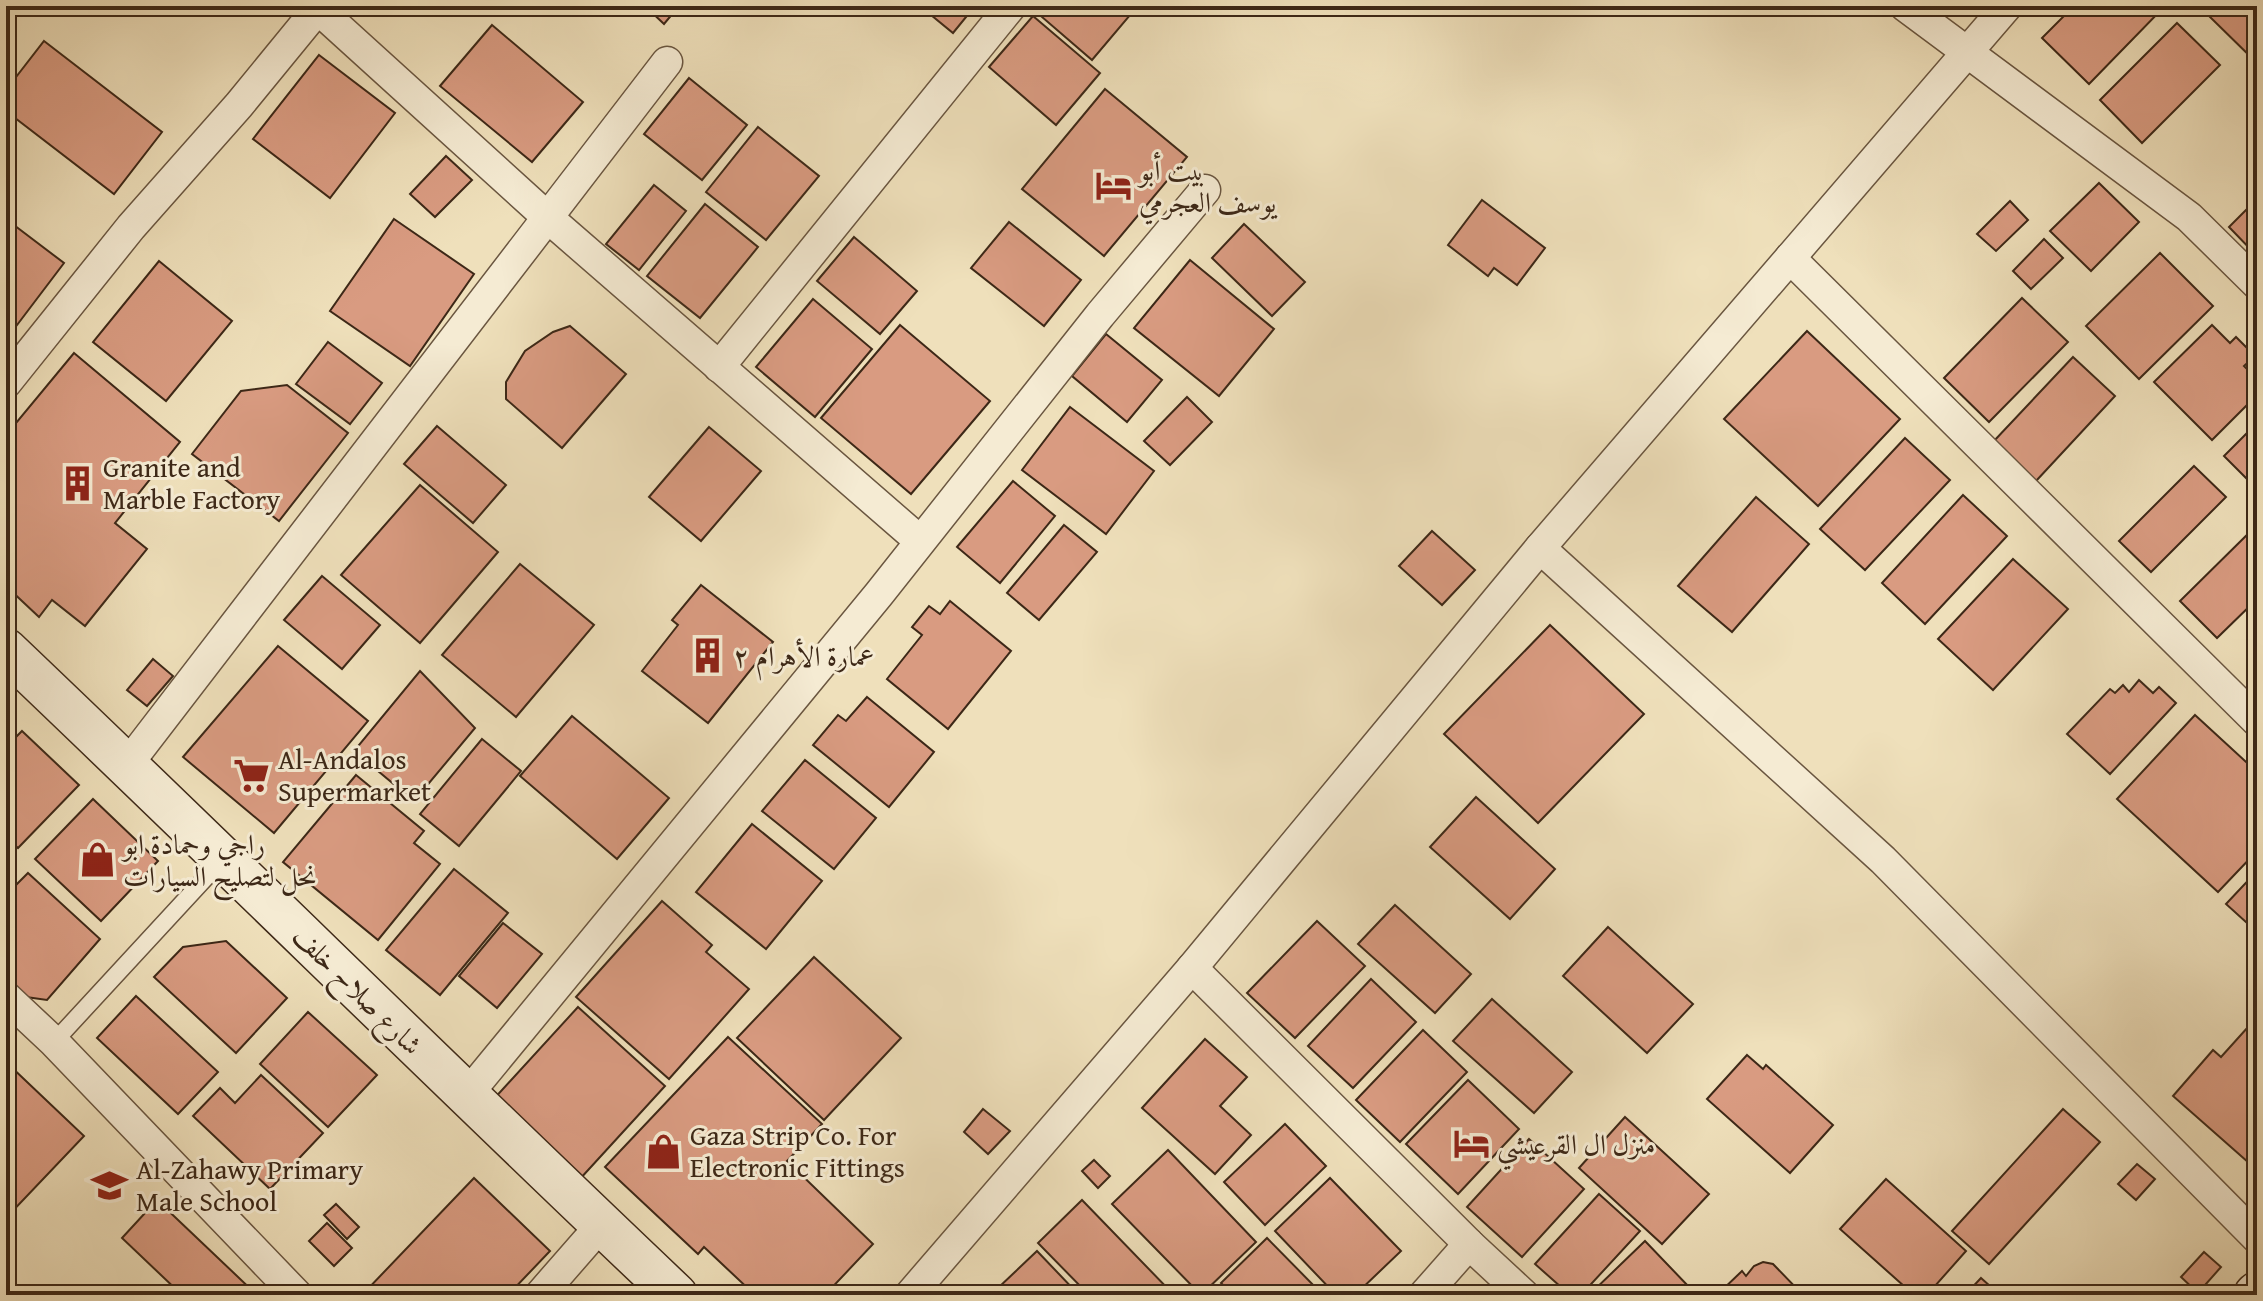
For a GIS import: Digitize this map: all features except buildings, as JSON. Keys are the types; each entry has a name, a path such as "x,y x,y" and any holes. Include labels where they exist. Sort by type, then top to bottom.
{"main road":[{"name":"شارع صلاح خلف","path":"6,650 676,1295"}],"street":[{"path":"719,367 1011,6"},
{"path":"1905,6 2189,217 2257,284"},
{"path":"910,1295 1192,968 1540,548 2007,6"},
{"path":"6,383 131,227 239,105 319,7 546,216 920,541"},
{"path":"127,765 667,62"},
{"path":"466,1096 1205,190"},
{"path":"1790,258 2257,721"},
{"path":"1540,548 1883,860 2257,1238"},
{"path":"1192,968 1524,1295"},
{"path":"6,997 54,1042 297,1295"},
{"path":"540,1295 602,1224"},
{"path":"1424,1295 1469,1244"}],"lane":[{"path":"54,1042 225,858"}],"place":[{"name":"بيت أبو يوسف العجرمي","path":"1113,186"},
{"name":"Granite and Marble Factory","path":"77,483"},
{"name":"عمارة الأهرام ٢","path":"707,656"},
{"name":"Al-Andalos Supermarket","path":"252,775"},
{"name":"راجي وحمادة ابو نحل لتصليح السيارات","path":"97,860"},
{"name":"منزل ال القرعيشي","path":"1471,1144"},
{"name":"Gaza Strip Co. For Electronic Fittings","path":"664,1151"},
{"name":"Al-Zahawy Primary Male School","path":"110,1185"}]}
